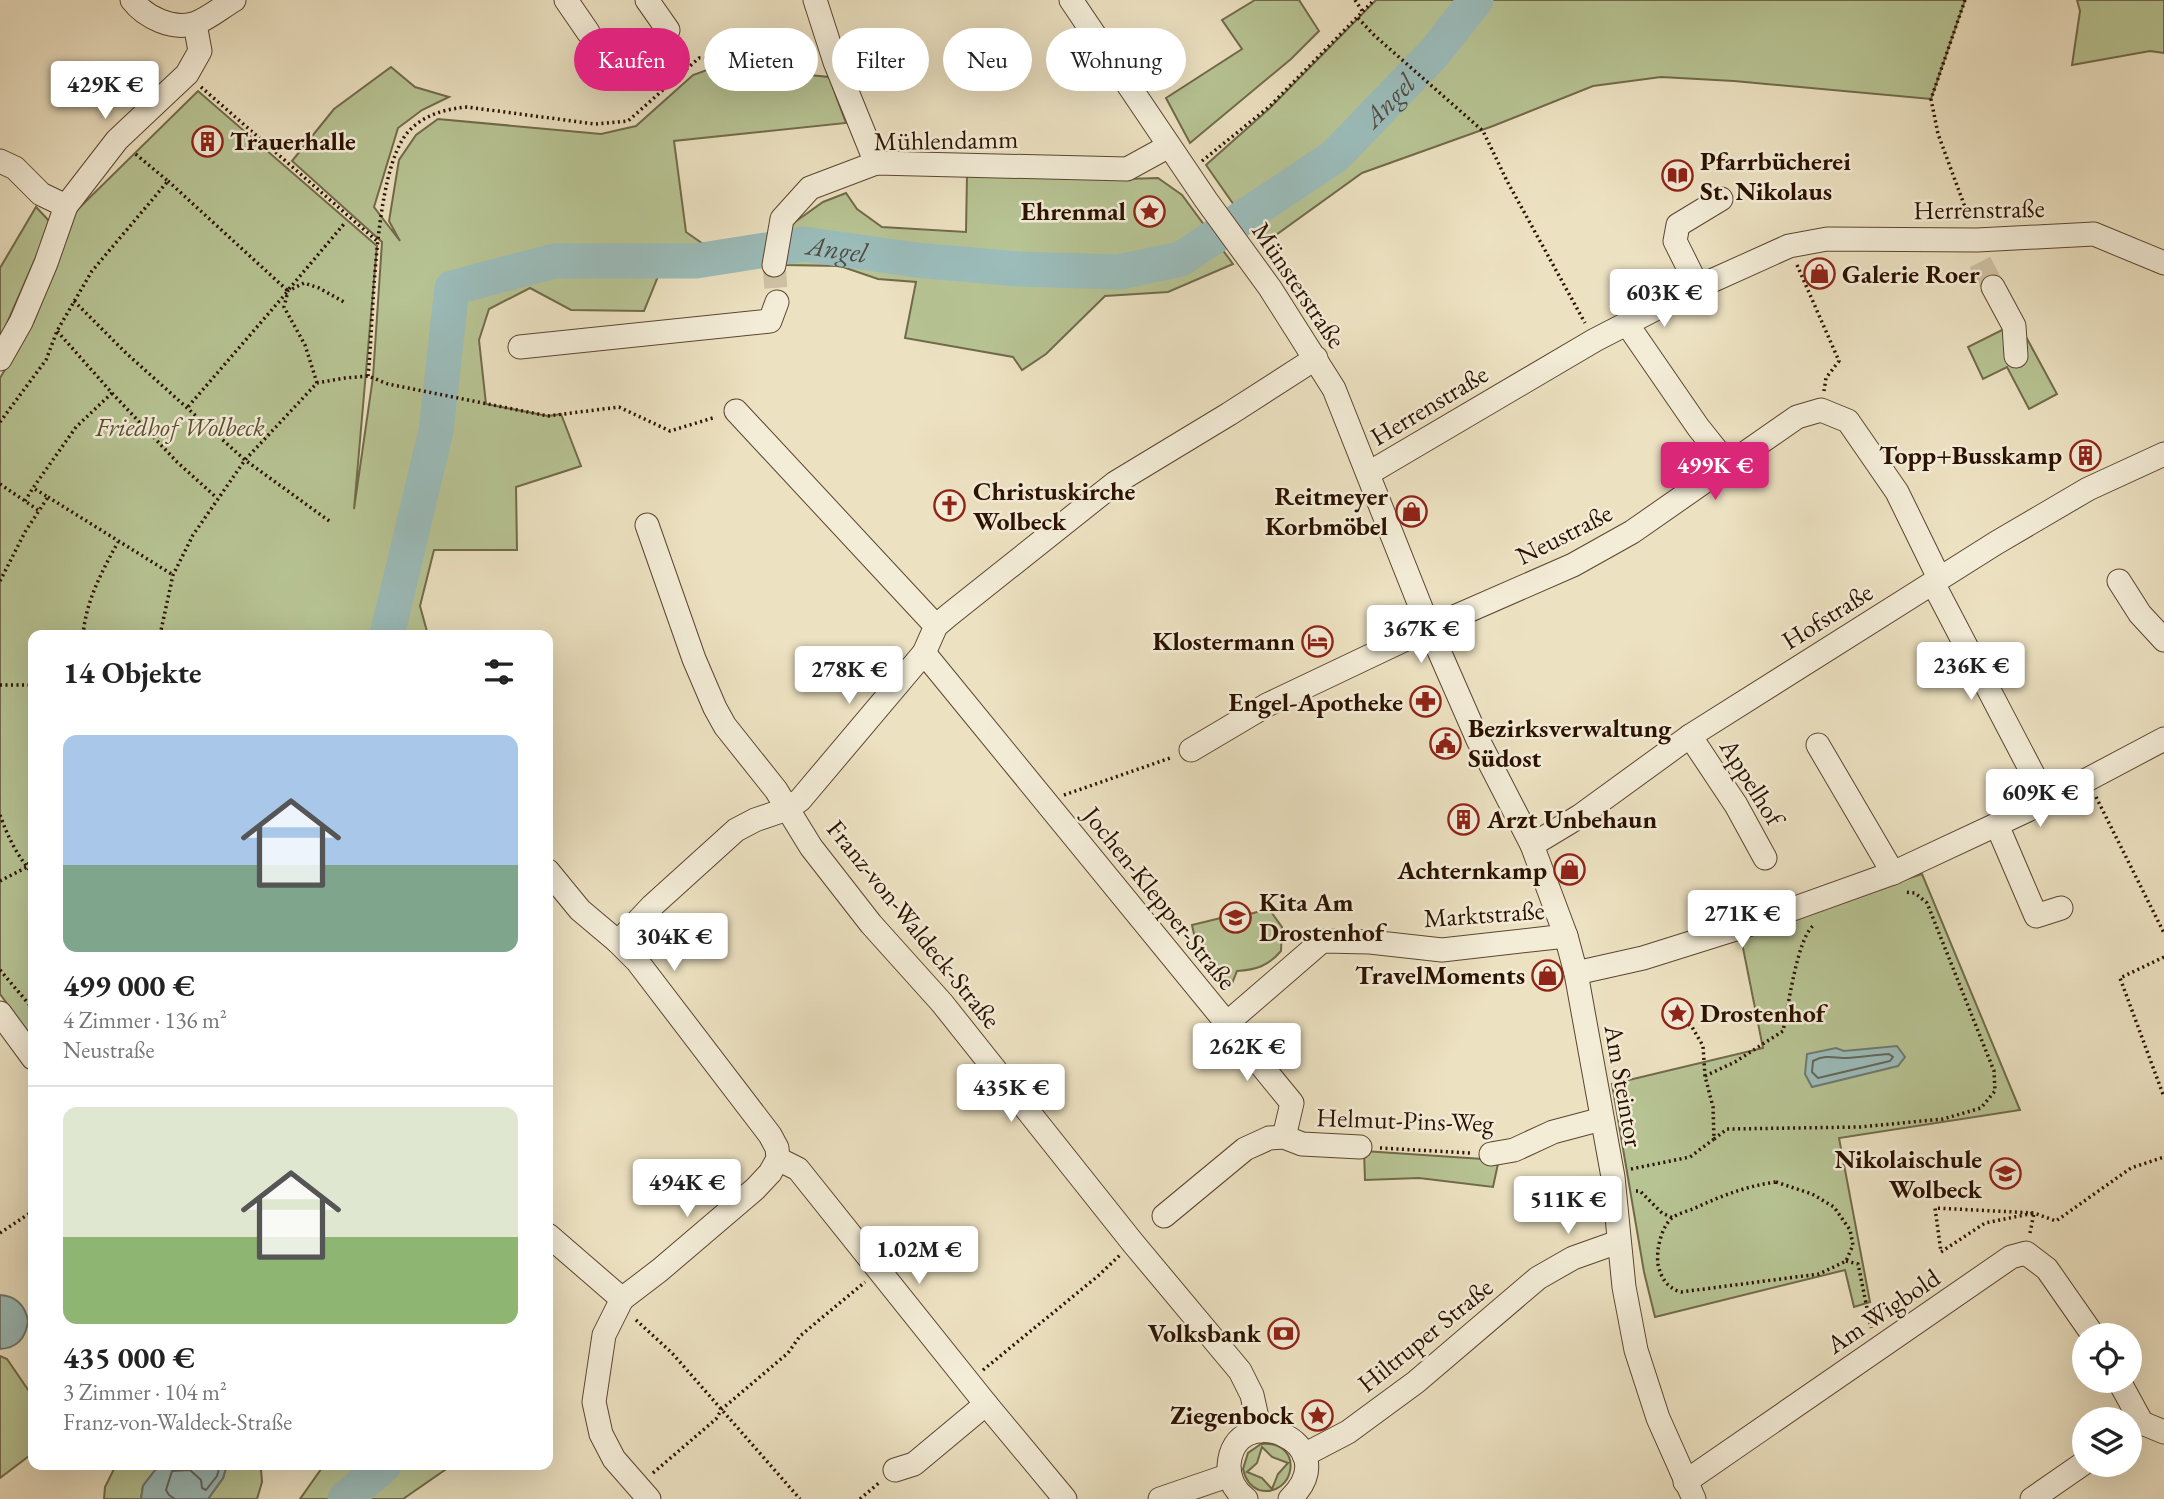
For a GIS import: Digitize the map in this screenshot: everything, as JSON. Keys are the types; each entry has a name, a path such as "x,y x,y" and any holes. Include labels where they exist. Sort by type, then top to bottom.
{"street":[{"path":"132,0 152,18 176,25 195,24 234,0"},
{"path":"566,0 585,28"},
{"path":"647,0 667,28"},
{"path":"815,0 832,53"},
{"name":"Münsterstraße","path":"1071,0 1316,358 1334,389 1429,628 1478,740 1532,845"},
{"path":"0,359 21,322 66,206 117,140 187,74 200,51 195,24"},
{"path":"847,91 876,163"},
{"name":"Mühlendamm","path":"774,265 782,219 810,188 876,163 1127,169 1169,146"},
{"path":"0,161 15,168 41,194 66,206"},
{"path":"1698,287 1675,241 1678,225 1721,198"},
{"name":"Herrenstraße","path":"1369,473 1595,340 1698,287 1789,246 1827,239 1975,247 2094,234 2164,263"},
{"path":"1993,287 2014,327 2016,356"},
{"path":"520,346 770,321 777,302"},
{"path":"1627,324 1698,427 1729,466"},
{"path":"618,942 652,906 736,830 787,809 800,800 924,653 936,626 1115,483 1316,358"},
{"path":"1821,410 1848,421 1897,492 1936,580 2047,801"},
{"name":"Neustraße","path":"1429,628 1573,565 1632,532 1797,417 1821,410"},
{"path":"736,411 936,626"},
{"name":"Hofstraße","path":"1532,845 1580,816 1690,736 1936,580 2088,489 2164,454"},
{"name":"Franz-von-Waldeck-Straße","path":"646,525 694,659 715,708 731,734 776,790 811,848 871,924 942,1003 1133,1243 1240,1371 1252,1395 1260,1431"},
{"path":"2119,581 2140,614 2164,640"},
{"path":"1191,750 1267,705 1429,628"},
{"name":"Jochen-Klepper-Straße","path":"924,653 1292,1103 1284,1138"},
{"name":"Appelhof","path":"1690,736 1736,805 1766,858"},
{"path":"1576,972 1643,958 1893,884 1997,825 2164,739"},
{"path":"1818,745 1893,884"},
{"path":"1997,825 2036,916 2061,908"},
{"name":"Am Steintor","path":"1532,845 1566,936 1576,972 1612,1172 1624,1287 1636,1350 1658,1418 1690,1490"},
{"path":"553,877 580,910 638,961 770,1135 777,1148 778,1159 770,1173 755,1189 620,1302 604,1335 594,1402 601,1434 614,1459 644,1493"},
{"name":"Marktstraße","path":"1226,1024 1322,941 1370,942 1442,950 1566,936"},
{"path":"0,1013 28,1051"},
{"name":"Helmut-Pins-Weg","path":"1491,1154 1514,1150 1553,1132 1602,1119"},
{"path":"1164,1216 1245,1149 1269,1138 1284,1138"},
{"name":"Helmut-Pins-Weg","path":"1284,1138 1302,1144 1360,1147"},
{"path":"778,1159 798,1169 1065,1499"},
{"path":"553,1240 620,1302"},
{"name":"Hiltruper Straße","path":"1304,1455 1337,1439 1408,1388 1538,1278 1573,1258 1618,1242"},
{"path":"2026,1253 2047,1269 2085,1323"},
{"name":"Am Wigbold","path":"1690,1490 1875,1350 2011,1257 2026,1253"},
{"path":"895,1470 914,1464 986,1404"},
{"path":"2142,1428 2164,1432"},
{"path":"1246,1499 1233,1485 1230,1475 1233,1452 1239,1442 1248,1435 1260,1431 1278,1431 1295,1441 1304,1455 1304,1479 1299,1490 1290,1499"},
{"path":"2032,1499 2072,1471"},
{"path":"1160,1499 1230,1475"}],"path":[{"path":"1355,0 1363,12"},
{"path":"1187,172 1270,106 1374,0"},
{"path":"1965,0 1931,99 1938,134 1975,247"},
{"path":"1358,18 1374,36 1483,131 1507,181 1595,340"},
{"path":"368,376 377,242 394,158 408,132 429,117 447,108 467,107 595,124 628,121 699,58 832,62"},
{"path":"187,74 377,242"},
{"path":"117,140 168,181 288,291"},
{"path":"0,422 46,360 57,331 92,271 168,181"},
{"path":"187,408 344,224"},
{"path":"1789,246 1839,361 1826,378 1821,410"},
{"path":"288,291 304,284 344,302"},
{"path":"288,291 284,307 304,345 317,383"},
{"path":"74,301 126,354 245,460 332,523"},
{"path":"57,331 177,462 218,498"},
{"path":"161,630 173,575 193,535 245,460 317,383 345,377 368,376 388,383 548,416 619,407 670,431 736,411"},
{"path":"25,501 76,427 112,394"},
{"path":"0,485 38,510"},
{"path":"33,488 173,575"},
{"path":"0,581 38,510 48,497"},
{"path":"84,630 97,584 118,542"},
{"path":"0,685 28,685"},
{"path":"1048,804 1060,797 1191,750"},
{"path":"2087,780 2164,933"},
{"path":"0,815 7,835 27,867 0,881"},
{"path":"1612,1172 1690,1157 1727,1129 1860,1128 1943,1119 1981,1108 1995,1091 1994,1071 1927,902 1915,893 1906,892 1893,884"},
{"path":"1705,1076 1734,1062 1783,1031 1800,951 1808,929 1815,924"},
{"path":"2164,957 2120,978 2164,1097"},
{"path":"0,970 28,1003"},
{"path":"1668,1008 1692,1027 1703,1046 1705,1076 1713,1107 1714,1139"},
{"name":"Helmut-Pins-Weg","path":"1360,1147 1491,1154"},
{"path":"2034,1213 1985,1223 1941,1252 1936,1208 2034,1213 2056,1221 2131,1168 2164,1157"},
{"path":"1846,1261 1853,1245 1850,1230 1834,1207 1812,1194 1776,1182 1729,1192 1673,1218 1662,1237 1657,1262 1662,1278 1670,1289 1681,1292 1819,1274 1846,1261 1858,1264 1875,1350"},
{"path":"1615,1196 1640,1191 1662,1213 1673,1218"},
{"path":"2026,1253 2034,1213"},
{"path":"0,1233 28,1214"},
{"path":"968,1382 1098,1276 1133,1243"},
{"path":"644,1493 716,1419 722,1409 788,1353 800,1336 878,1271"},
{"path":"620,1302 672,1353 800,1499"}],"green space":[{"path":"1255,0 1299,0 1319,31 1291,59 1190,143 1166,98 1177,91 1186,91 1186,85 1242,49 1222,20"},
{"path":"1376,0 1965,0 1931,99 1661,77 1593,86 1493,126 1362,173 1262,245 1206,165 1270,108"},
{"path":"2077,0 2164,0 2164,53 2150,51 2072,65 2080,11"},
{"name":"Friedhof Wolbeck","path":"391,67 415,87 449,97 422,110 398,128 374,207 400,241 389,221 399,160 416,135 438,119 601,134 636,126 675,91 690,91 690,78 704,71 704,91 818,91 818,76 829,77 846,123 674,141 686,232 706,246 595,255 546,255 444,284 434,387 451,392 457,319 467,297 529,277 659,274 644,311 571,310 530,288 489,309 479,340 486,404 548,416 561,414 581,466 516,487 517,550 434,550 420,606 427,630 28,630 28,1032 0,994 0,378 34,321 76,211 198,91 377,246 354,509 373,377 382,242 292,161 334,109"},
{"path":"967,174 1158,178 1182,195 1233,264 1168,292 1105,296 1046,354 1022,370 1013,357 905,338 916,282 878,279 840,266 785,265 792,224 823,202 846,193 857,209 882,227 966,232"},
{"path":"36,207 51,223 0,339 0,268"},
{"path":"2018,322 2057,394 2029,409 2007,367 1983,379 1968,347"},
{"path":"1922,874 2020,1110 1839,1138 1870,1302 1854,1307 1845,1270 1655,1317 1644,1272 1612,1084 1763,1048 1740,933"},
{"path":"1269,909 1282,927 1281,951 1261,966 1237,971 1231,986 1225,986 1222,974 1210,964 1202,952 1192,925"},
{"path":"1364,1151 1499,1159 1493,1187 1419,1178 1365,1180"},
{"path":"0,1356 7,1359 28,1390 28,1457 0,1478"},
{"path":"1261,1444 1275,1445 1285,1451 1290,1459 1290,1469 1281,1486 1271,1490 1259,1490 1248,1481 1243,1469 1248,1453","holes":["1262,1447 1272,1457 1288,1463 1278,1474 1272,1489 1262,1478 1247,1472 1257,1463"]},
{"path":"114,1470 155,1470 143,1486 141,1499 104,1499 105,1487"},
{"path":"225,1470 261,1470 262,1482 257,1499 208,1499"},
{"path":"320,1470 445,1470 403,1499 300,1499"}],"water":[{"path":"1897,1046 1905,1057 1898,1066 1812,1087 1805,1074 1807,1054 1836,1048 1844,1051"},
{"path":"0,1295 19,1302 28,1321 20,1341 0,1349"},
{"path":"155,1470 225,1470 208,1499 141,1499 143,1486"}],"waterway":[{"name":"Angel","path":"388,630 436,431 452,288 554,261 696,261 804,244 916,260 1018,269 1119,272 1181,259 1335,156 1435,52 1476,0"},
{"name":"Angel","path":"345,1499 378,1470"}],"tunnel":[{"path":"1980,262 1993,287"},
{"path":"774,265 777,302"}],"place":[{"name":"Trauerhalle","path":"207,141"},
{"name":"Pfarrbücherei St. Nikolaus","path":"1677,176"},
{"name":"Ehrenmal","path":"1149,211"},
{"name":"Galerie Roer","path":"1819,274"},
{"name":"Topp+Busskamp","path":"2085,455"},
{"name":"Christuskirche Wolbeck","path":"950,506"},
{"name":"Reitmeyer Korbmöbel","path":"1411,511"},
{"name":"Klostermann","path":"1318,641"},
{"name":"Engel-Apotheke","path":"1426,702"},
{"name":"Bezirksverwaltung Südost","path":"1445,743"},
{"name":"Arzt Unbehaun","path":"1464,819"},
{"name":"Achternkamp","path":"1570,870"},
{"name":"Kita Am Drostenhof","path":"1236,917"},
{"name":"TravelMoments","path":"1548,975"},
{"name":"Drostenhof","path":"1677,1013"},
{"name":"Nikolaischule Wolbeck","path":"2005,1174"},
{"name":"Volksbank","path":"1284,1333"},
{"name":"Ziegenbock","path":"1317,1415"}]}
